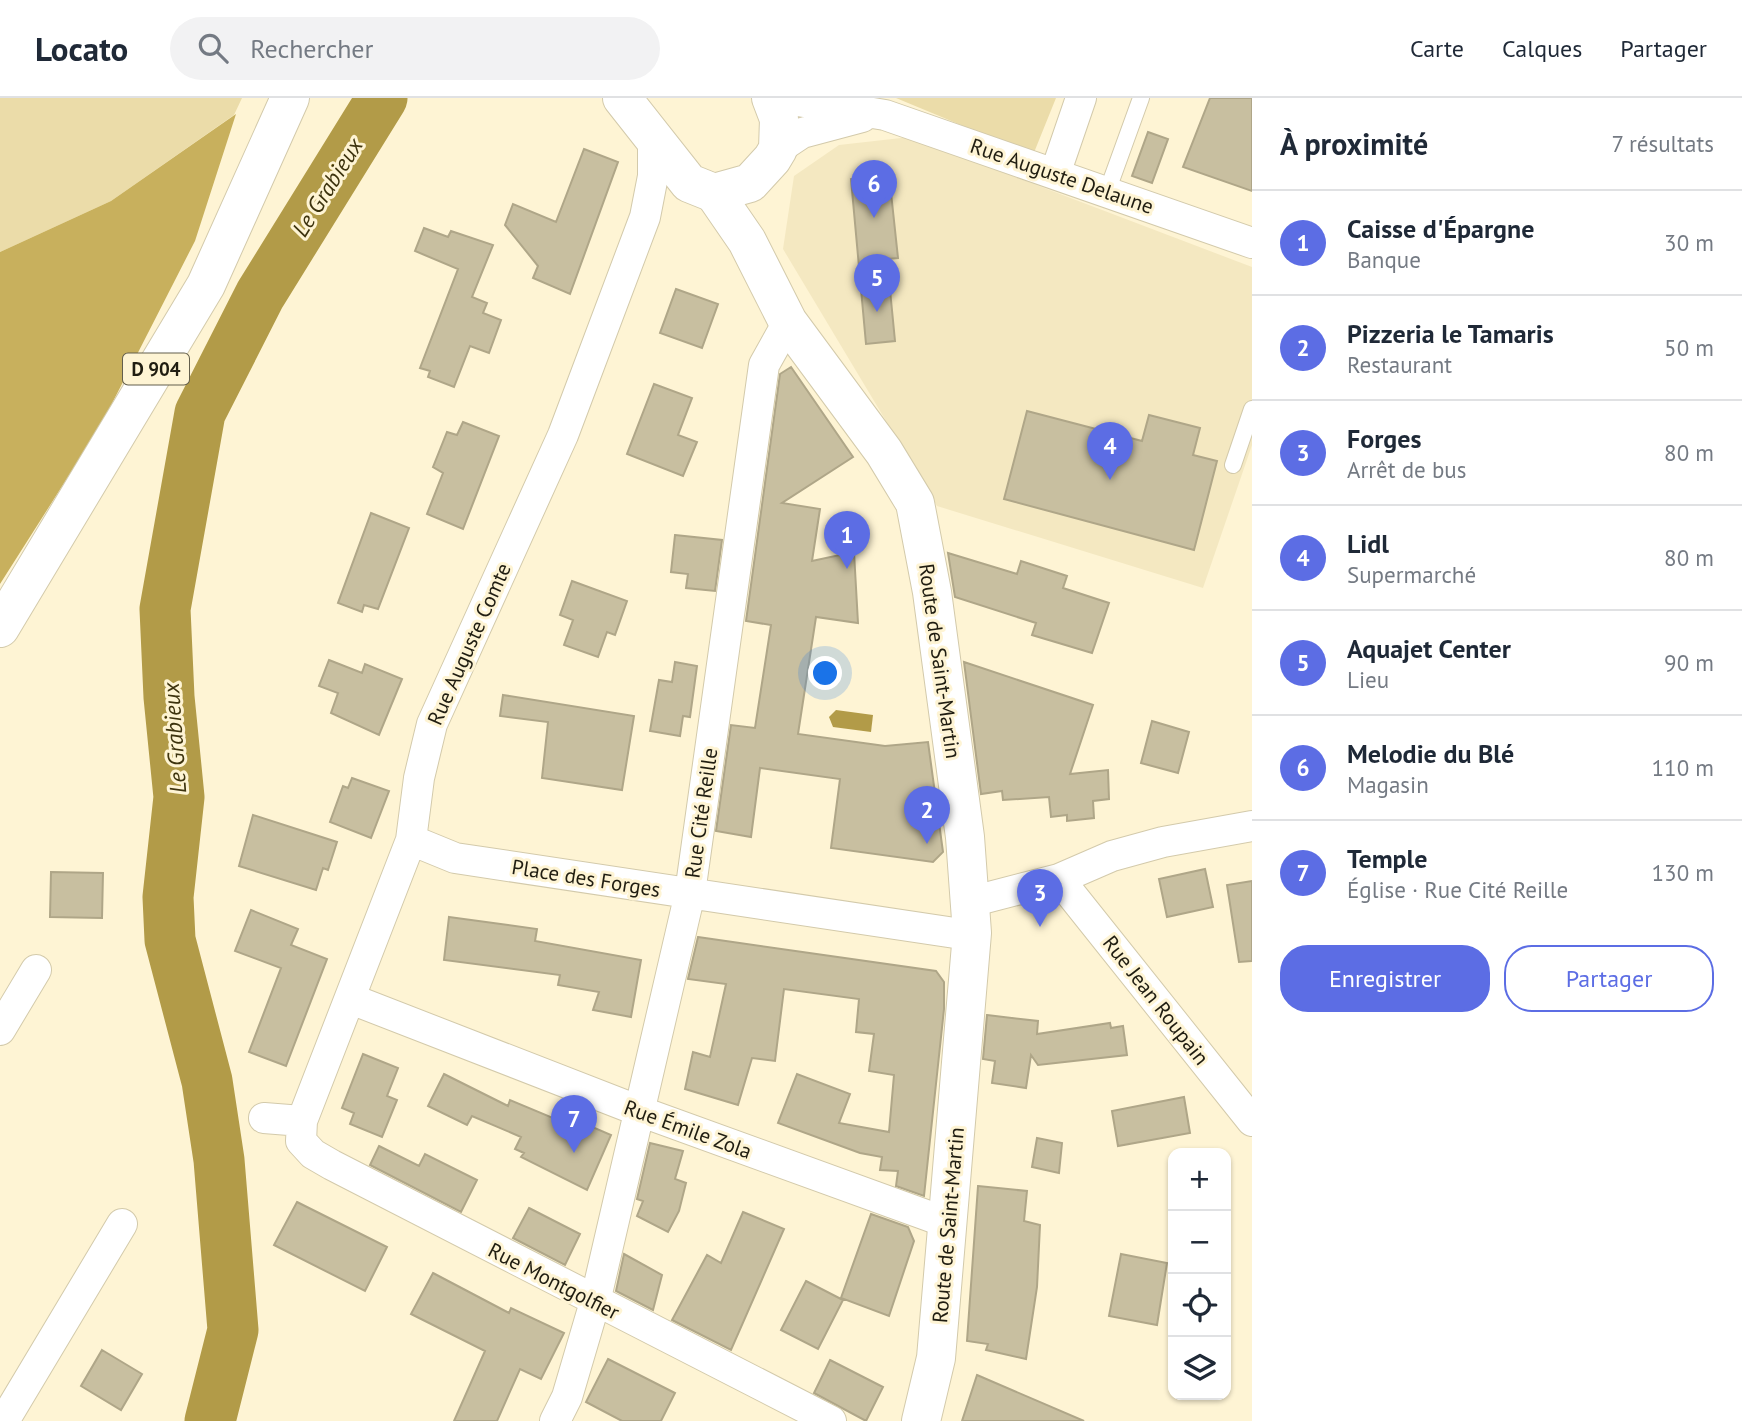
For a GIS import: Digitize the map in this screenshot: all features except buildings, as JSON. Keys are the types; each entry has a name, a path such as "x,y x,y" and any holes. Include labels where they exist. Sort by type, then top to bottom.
{"main road":[{"name":"D 904","path":"0,628 206,285 290,98"},
{"name":"Route de Saint-Martin","path":"622,98 653,137 747,241 788,322 884,452 915,503 934,606 965,837 971,917 936,1358 921,1421"},
{"path":"701,188 750,183 778,149 779,119 771,98"},
{"name":"Route de Saint-Martin","path":"747,241 750,183"}],"street":[{"name":"Rue Auguste Delaune","path":"779,98 885,115 1252,243"},
{"path":"1055,174 1081,98"},
{"name":"Rue Auguste Delaune","path":"778,149 802,133 872,114"},
{"name":"Rue Auguste Comte","path":"302,1121 411,840 419,778 432,724 564,435 645,217 653,176 653,137"},
{"name":"Rue Auguste Comte","path":"645,217 666,196 701,188"},
{"name":"Rue Cité Reille","path":"555,1421 567,1397 595,1303 642,1112 690,893 764,365 788,322"},
{"name":"Place des Forges","path":"411,840 455,858 955,933 971,917 1112,856 1163,842 1252,826"},
{"name":"Rue Jean Roupain","path":"1059,879 1252,1121"},
{"path":"0,1030 36,970"},
{"name":"Rue Émile Zola","path":"351,999 642,1112 948,1223"},
{"path":"264,1118 302,1121"},
{"name":"Rue Montgolfier","path":"302,1121 301,1141 313,1154 595,1303 831,1421"},
{"path":"4,1421 122,1224"}],"lane":[{"path":"1107,191 1141,98"},
{"path":"1233,466 1252,409"}],"shaded area":[{"path":"0,98 242,98 234,115 111,201 0,252"},
{"path":"896,98 1056,98 1033,155"},
{"path":"236,114 195,241 101,425 0,584 0,252 111,201"},
{"path":"910,137 1252,267 1252,445 1203,588 937,506 783,249 794,176 839,145"},
{"path":"836,710 873,715 871,732 833,727 829,717"}],"waterway":[{"name":"Le Grabieux","path":"210,1421 233,1330 219,1160 207,1081 170,940 168,897 179,797 169,697 165,609 200,413 260,295 382,98"}],"place":[{"name":"Melodie du Blé","path":"874,218"},
{"name":"Aquajet Center","path":"877,312"},
{"name":"Lidl","path":"1110,480"},
{"name":"Caisse d'Épargne","path":"847,569"},
{"name":"Pizzeria le Tamaris","path":"927,844"},
{"name":"Forges","path":"1040,927"},
{"name":"Temple","path":"574,1153"}]}
